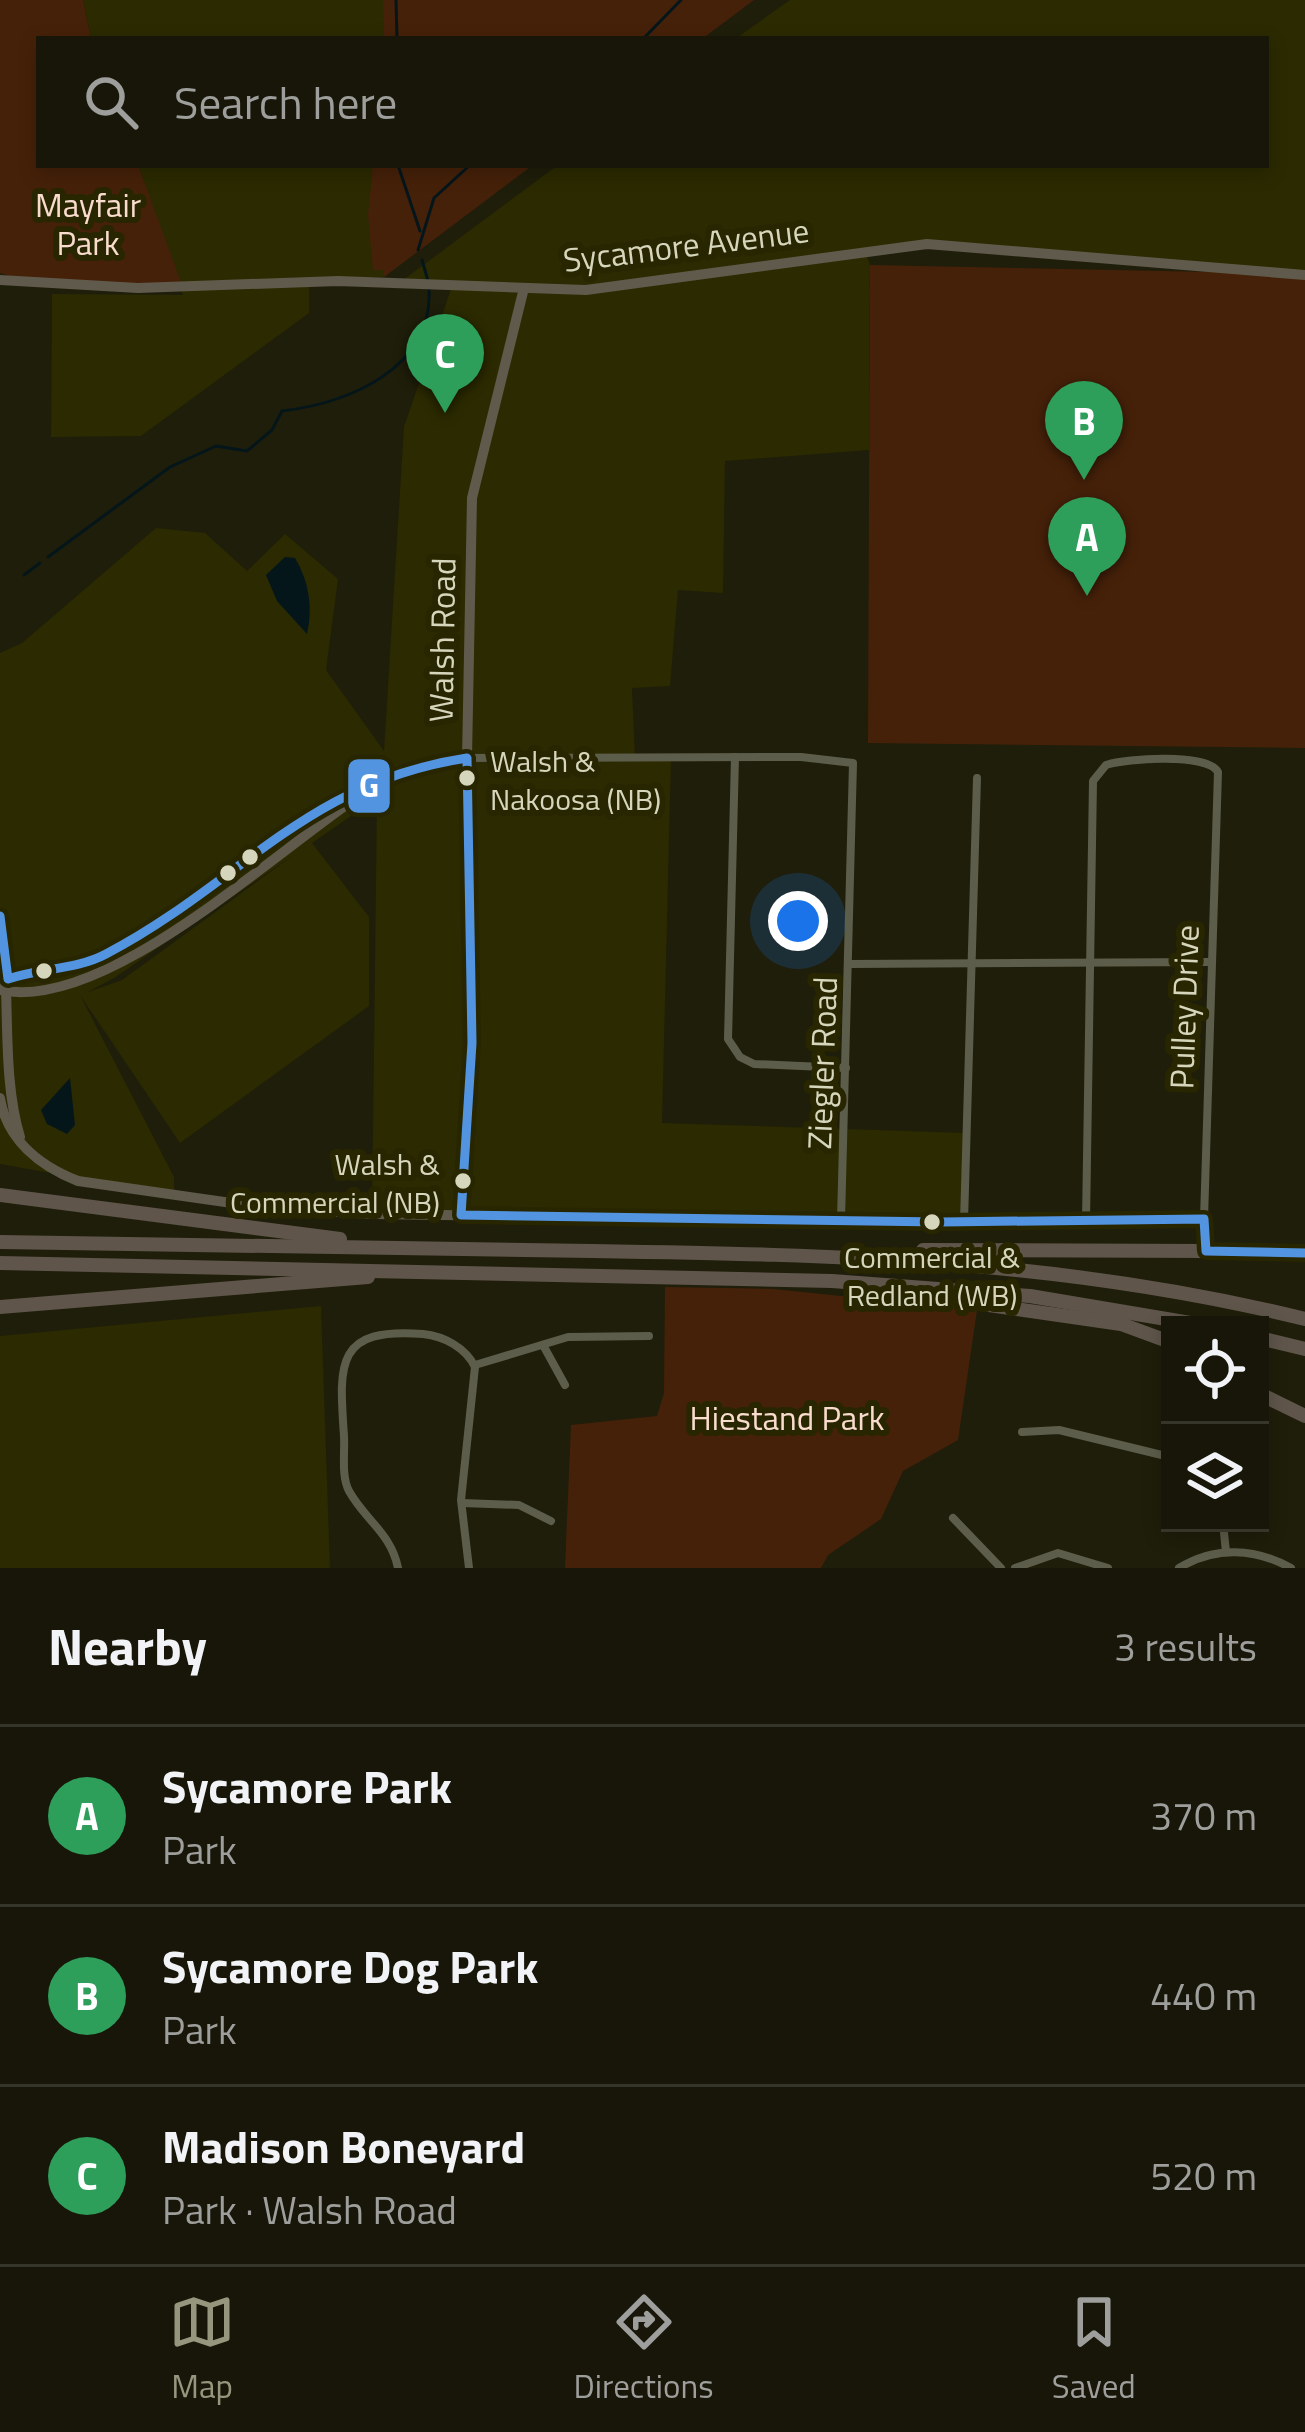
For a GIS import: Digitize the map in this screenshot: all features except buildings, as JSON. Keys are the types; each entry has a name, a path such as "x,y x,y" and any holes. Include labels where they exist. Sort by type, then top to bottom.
{"highway":[{"path":"0,1194 325,1238 509,1250"},
{"path":"0,1242 925,1258 1090,1274 1194,1292 1305,1319"},
{"path":"795,1254 1206,1251"},
{"path":"0,1263 770,1278 988,1291 1161,1318"},
{"path":"0,1306 296,1280 481,1271"},
{"path":"770,1278 1075,1316 1161,1340"},
{"path":"1269,1340 1305,1349"},
{"path":"1269,1398 1305,1416"}],"street":[{"name":"Sycamore Avenue","path":"0,280 138,287 429,284 586,290 927,244 1305,274"},
{"name":"Walsh Road","path":"461,1215 472,1043 467,758 474,477 524,287"},
{"path":"4,986 101,956 334,797 398,772 467,758 735,758 728,1040 740,1058 754,1064 846,1068"},
{"name":"Ziegler Road","path":"735,758 840,758 853,763 841,1221"},
{"name":"Pulley Drive","path":"1091,962 1094,781 1099,769 1142,759 1215,764 1206,1251"},
{"path":"964,1222 977,778"},
{"path":"0,916 12,1106 21,1140"},
{"path":"1086,1221 1091,962"},
{"path":"849,964 1210,962"},
{"path":"0,1098 7,1124 46,1167 78,1181 299,1211 841,1221 1204,1219"},
{"path":"1206,1251 1303,1251"},
{"path":"398,1568 383,1531 348,1488 340,1401 344,1364 351,1348 374,1334 427,1334 464,1351 475,1365 462,1503 469,1568"},
{"path":"475,1365 578,1336 649,1336"},
{"path":"543,1345 566,1384"},
{"path":"1022,1432 1059,1430 1161,1454"},
{"path":"462,1503 519,1505 551,1521"},
{"path":"953,1518 1001,1568"},
{"path":"1224,1532 1226,1552"},
{"path":"1179,1568 1226,1552 1263,1555 1291,1568"},
{"path":"1016,1568 1058,1553 1108,1568"}],"shaded area":[{"path":"83,0 389,0 388,36 90,36"},
{"path":"790,0 1305,0 1305,275 927,244 865,250 870,265 869,450 725,461 723,593 678,590 670,686 632,688 635,757 671,758 662,1123 967,1133 964,1222 372,1214 377,798 312,843 369,917 369,1006 180,1143 80,995 174,1177 174,1195 0,1164 0,653 22,643 156,528 205,533 247,571 285,534 338,579 326,670 384,751 404,427 452,286 399,283 554,168 1269,168 1269,36 739,36","holes":["295,854 122,980 88,992 114,978"]},
{"path":"139,168 386,168 384,277 309,277 309,313 141,436 51,437 52,294 183,295"},
{"path":"285,557 295,558 307,585 307,634 277,601 266,575"},
{"path":"70,1078 75,1125 67,1134 47,1124 41,1110"},
{"path":"321,1306 330,1568 0,1568 0,1336"}],"green space":[{"name":"Mayfair Park","path":"0,0 83,0 90,36 36,36 36,168 139,168 182,285 22,280 0,273"},
{"path":"383,0 754,0 706,36 384,36"},
{"path":"373,168 529,168 384,277 383,270 373,270 368,215"},
{"path":"870,265 1305,274 1305,748 868,743"},
{"name":"Hiestand Park","path":"665,1287 773,1289 977,1310 958,1440 903,1471 881,1519 828,1555 821,1568 565,1568 571,1425 657,1416 664,1393"}],"waterway":[{"path":"396,0 397,36"},
{"path":"646,36 681,0"},
{"path":"399,168 420,231"},
{"path":"418,250 434,198 467,168"},
{"path":"422,260 428,281"},
{"path":"48,557 170,467 216,446 247,451 272,430 282,411 333,400 382,377 417,341 427,318 429,290"},
{"path":"24,575 40,563"}],"transit line":[{"name":"G","path":"0,916 8,979 94,959 153,926 317,812 410,770 467,758 472,1043 461,1215 941,1222 1204,1219 1206,1251 1305,1253"}],"place":[{"name":"Madison Boneyard","path":"445,413"},
{"name":"Sycamore Dog Park","path":"1084,480"},
{"name":"Sycamore Park","path":"1087,596"},
{"name":"Walsh & Nakoosa (NB)","path":"467,778"},
{"name":"Walsh & Commercial (NB)","path":"463,1181"},
{"name":"Commercial & Redland (WB)","path":"932,1222"}]}
